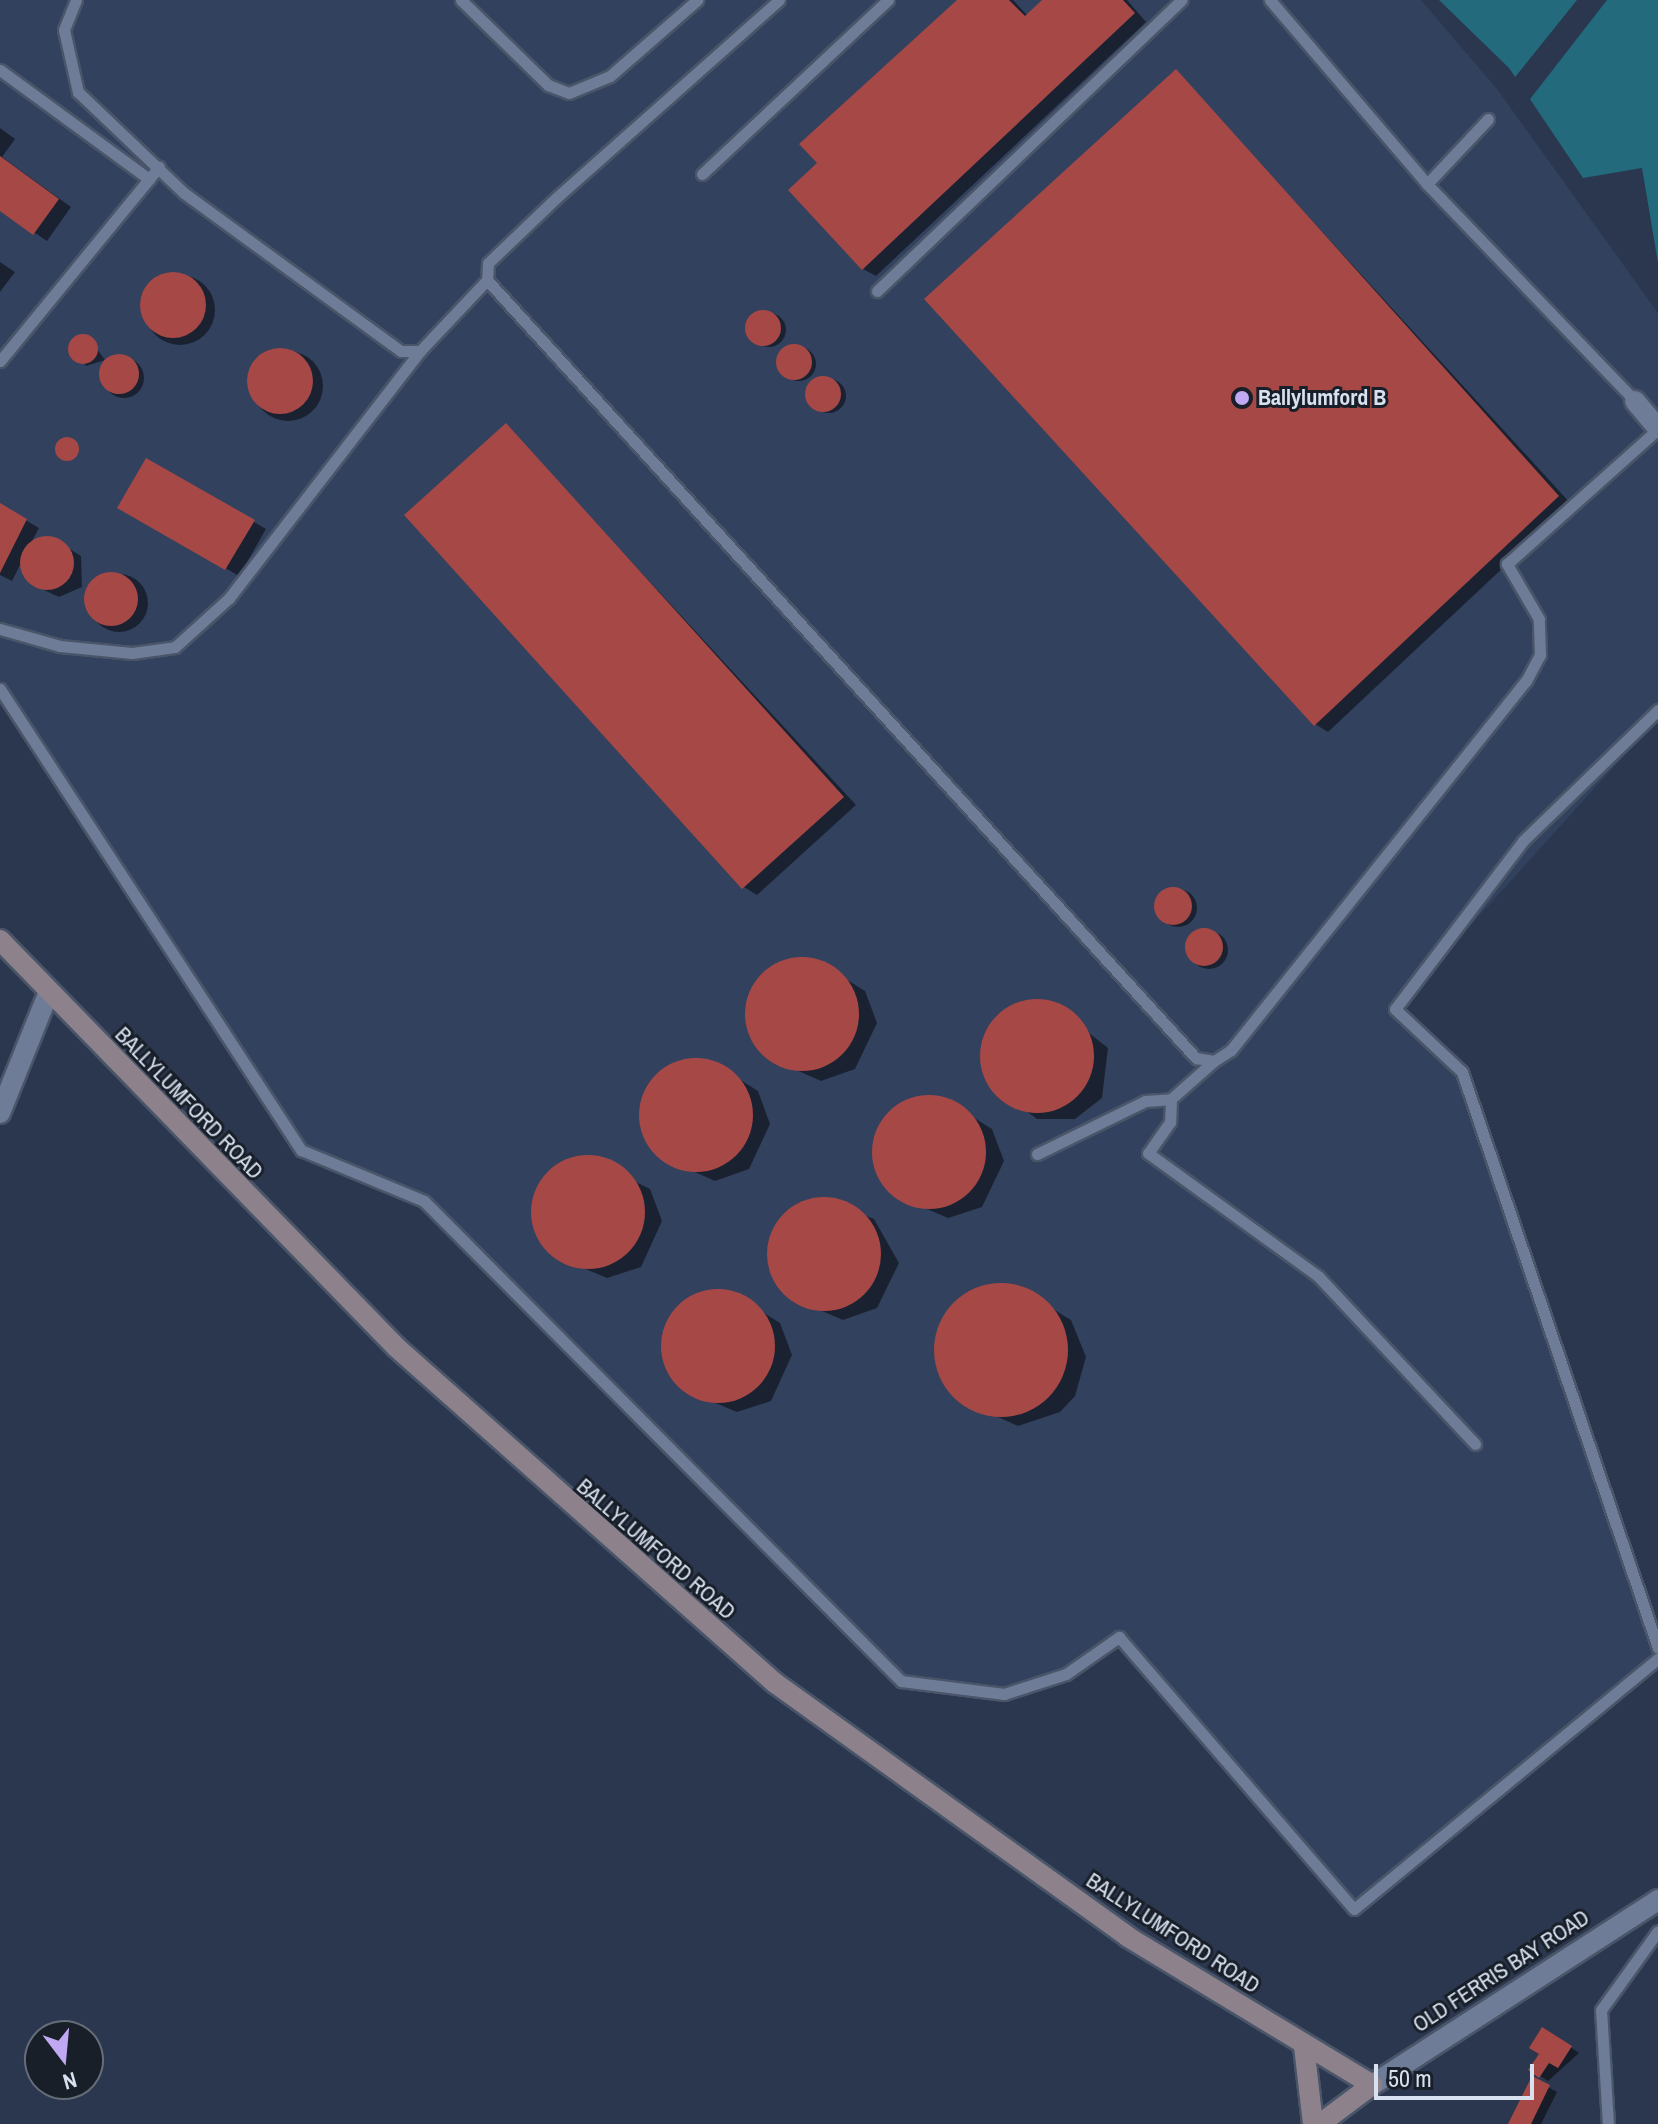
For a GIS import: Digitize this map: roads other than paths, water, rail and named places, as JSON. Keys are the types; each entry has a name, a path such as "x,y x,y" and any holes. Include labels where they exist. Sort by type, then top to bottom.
{"main road":[{"name":"BALLYLUMFORD ROAD","path":"0,940 396,1347 670,1595 775,1683 1128,1937 1372,2085"},
{"path":"1304,2046 1313,2124"},
{"path":"1320,2124 1372,2085"}],"street":[{"path":"1635,401 1658,429"},
{"path":"0,1113 49,992"},
{"name":"OLD FERRIS BAY ROAD","path":"1372,2085 1658,1900"}],"lane":[{"path":"76,0 64,30 78,92 184,193 401,351 420,351"},
{"path":"461,0 548,85 569,93 610,76 697,0"},
{"path":"0,629 118,652 175,647 229,598 420,351 487,280 488,263 544,209 779,0"},
{"path":"702,174 888,0"},
{"path":"1270,0 1427,184 1635,401"},
{"path":"877,291 1173,3"},
{"path":"0,70 149,179"},
{"path":"1427,184 1488,119"},
{"path":"0,361 159,167"},
{"path":"487,280 1196,1058 1214,1061"},
{"path":"1037,1154 1145,1101 1171,1099 1231,1050 1526,681 1540,655 1539,619 1507,564 1658,429"},
{"path":"0,689 301,1150 424,1201 901,1681 1004,1694 1066,1674 1119,1637 1354,1909 1658,1658"},
{"path":"1658,710 1523,841 1395,1009 1462,1072 1658,1648"},
{"path":"1171,1099 1170,1122 1148,1153 1318,1276 1475,1444"},
{"path":"1608,2124 1601,2010 1658,1931"}],"place":[{"name":"Ballylumford B","path":"1242,398"}]}
